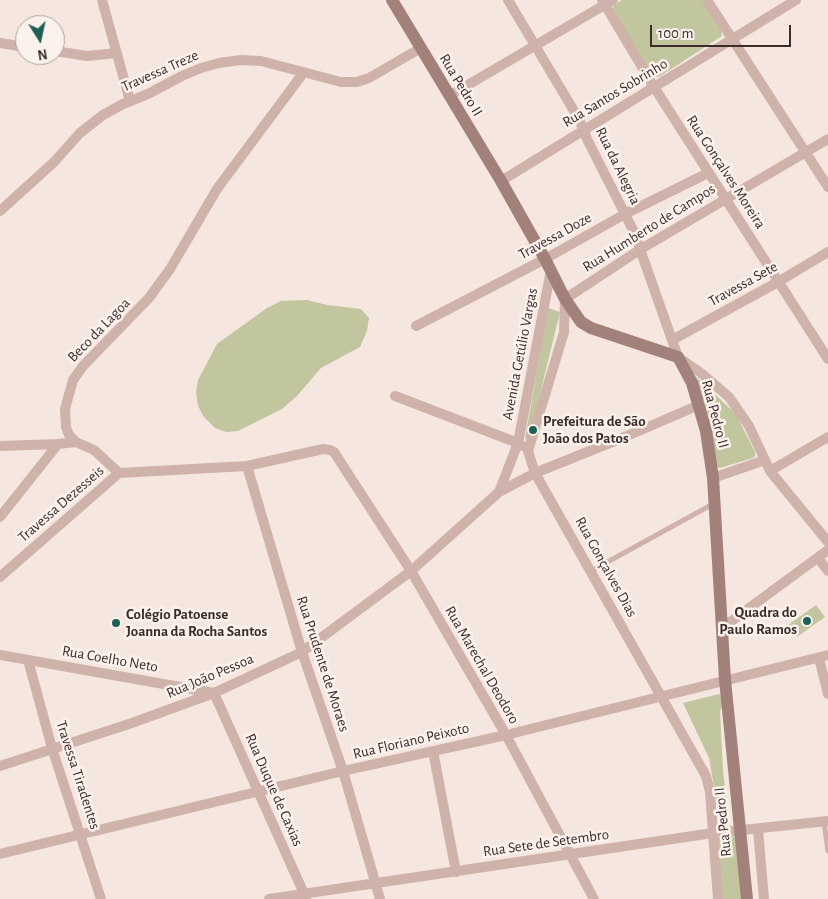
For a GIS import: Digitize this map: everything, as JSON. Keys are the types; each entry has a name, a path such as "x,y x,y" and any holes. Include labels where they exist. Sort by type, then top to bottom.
{"street":[{"path":"102,0 130,101"},
{"name":"Rua Pedro II","path":"392,0 501,181 548,264 565,299 580,322 591,328 678,357 692,383 706,431 712,478 725,680 747,899"},
{"name":"Rua da Alegria","path":"508,0 584,130 626,214 641,249 678,357"},
{"path":"707,0 828,187"},
{"name":"Rua Santos Sobrinho","path":"501,181 796,0"},
{"path":"449,96 535,47 607,2"},
{"name":"Rua Gonçalves Moreira","path":"607,2 654,87 828,359"},
{"path":"0,43 15,45"},
{"name":"Travessa Treze","path":"0,211 54,162 80,132 103,115 200,68 241,60 261,61 341,82 357,82 369,78 420,48"},
{"path":"65,53 87,56 117,53"},
{"name":"Beco da Lagoa","path":"76,442 69,435 65,420 66,403 73,380 82,366 149,298 170,269 217,189 304,72"},
{"name":"Rua Humberto de Campos","path":"565,299 641,249 828,139"},
{"name":"Travessa Doze","path":"416,326 548,264 626,214 708,173"},
{"name":"Travessa Sete","path":"672,340 778,282 828,252"},
{"name":"Avenida Getúlio Vargas","path":"518,443 548,264"},
{"name":"Avenida Getúlio Vargas","path":"528,451 564,332 565,299"},
{"path":"678,357 701,373 729,397 749,426 770,471 828,542"},
{"path":"395,396 518,443 528,451"},
{"name":"Rua João Pessoa","path":"0,766 132,723 214,693 302,652 411,571 499,492 535,473 698,405"},
{"path":"770,471 828,437"},
{"path":"0,446 76,442 94,450 119,473 246,466"},
{"name":"Rua João Pessoa","path":"499,492 518,443"},
{"path":"0,517 58,444"},
{"name":"Rua Marechal Deodoro","path":"246,466 323,449 334,452 411,571 506,735 594,899"},
{"name":"Rua Gonçalves Dias","path":"528,451 535,473 708,783 718,899"},
{"path":"712,478 765,460"},
{"name":"Rua Prudente de Moraes","path":"246,466 380,899"},
{"name":"Travessa Dezesseis","path":"0,577 119,473"},
{"path":"722,628 828,550"},
{"path":"818,558 828,571"},
{"name":"Rua Coelho Neto","path":"0,655 214,693"},
{"path":"824,656 828,694"},
{"name":"Rua Floriano Peixoto","path":"0,854 342,772 506,735 824,656"},
{"name":"Travessa Tiradentes","path":"28,660 52,748 101,899"},
{"name":"Rua Duque de Caxias","path":"214,693 306,896"},
{"path":"433,751 456,872"},
{"name":"Rua Sete de Setembro","path":"269,899 306,896 375,882 456,872 713,833 758,830 826,821"},
{"path":"758,830 764,899"}],"lane":[{"path":"591,571 714,504"},
{"path":"826,821 828,850"}],"green space":[{"path":"622,0 703,0 721,30 722,36 659,77 652,77 612,9 614,5"},
{"path":"307,300 327,305 361,309 369,318 367,331 360,347 321,368 297,396 282,409 238,431 226,432 215,428 204,417 198,406 196,392 198,380 217,344 267,308 281,301"},
{"path":"548,308 560,312 529,439 525,438"},
{"path":"692,373 736,414 755,452 753,458 720,468 717,467"},
{"name":"Quadra do Paulo Ramos","path":"816,605 825,617 797,637 788,625"},
{"path":"719,694 725,700 720,711 723,771 729,820 720,821 709,758 683,703"},
{"path":"737,836 742,899 721,899 716,838"}],"place":[{"name":"Prefeitura de São João dos Patos","path":"533,430"},
{"name":"Quadra do Paulo Ramos","path":"807,621"},
{"name":"Colégio Patoense Joanna da Rocha Santos","path":"116,623"}]}
